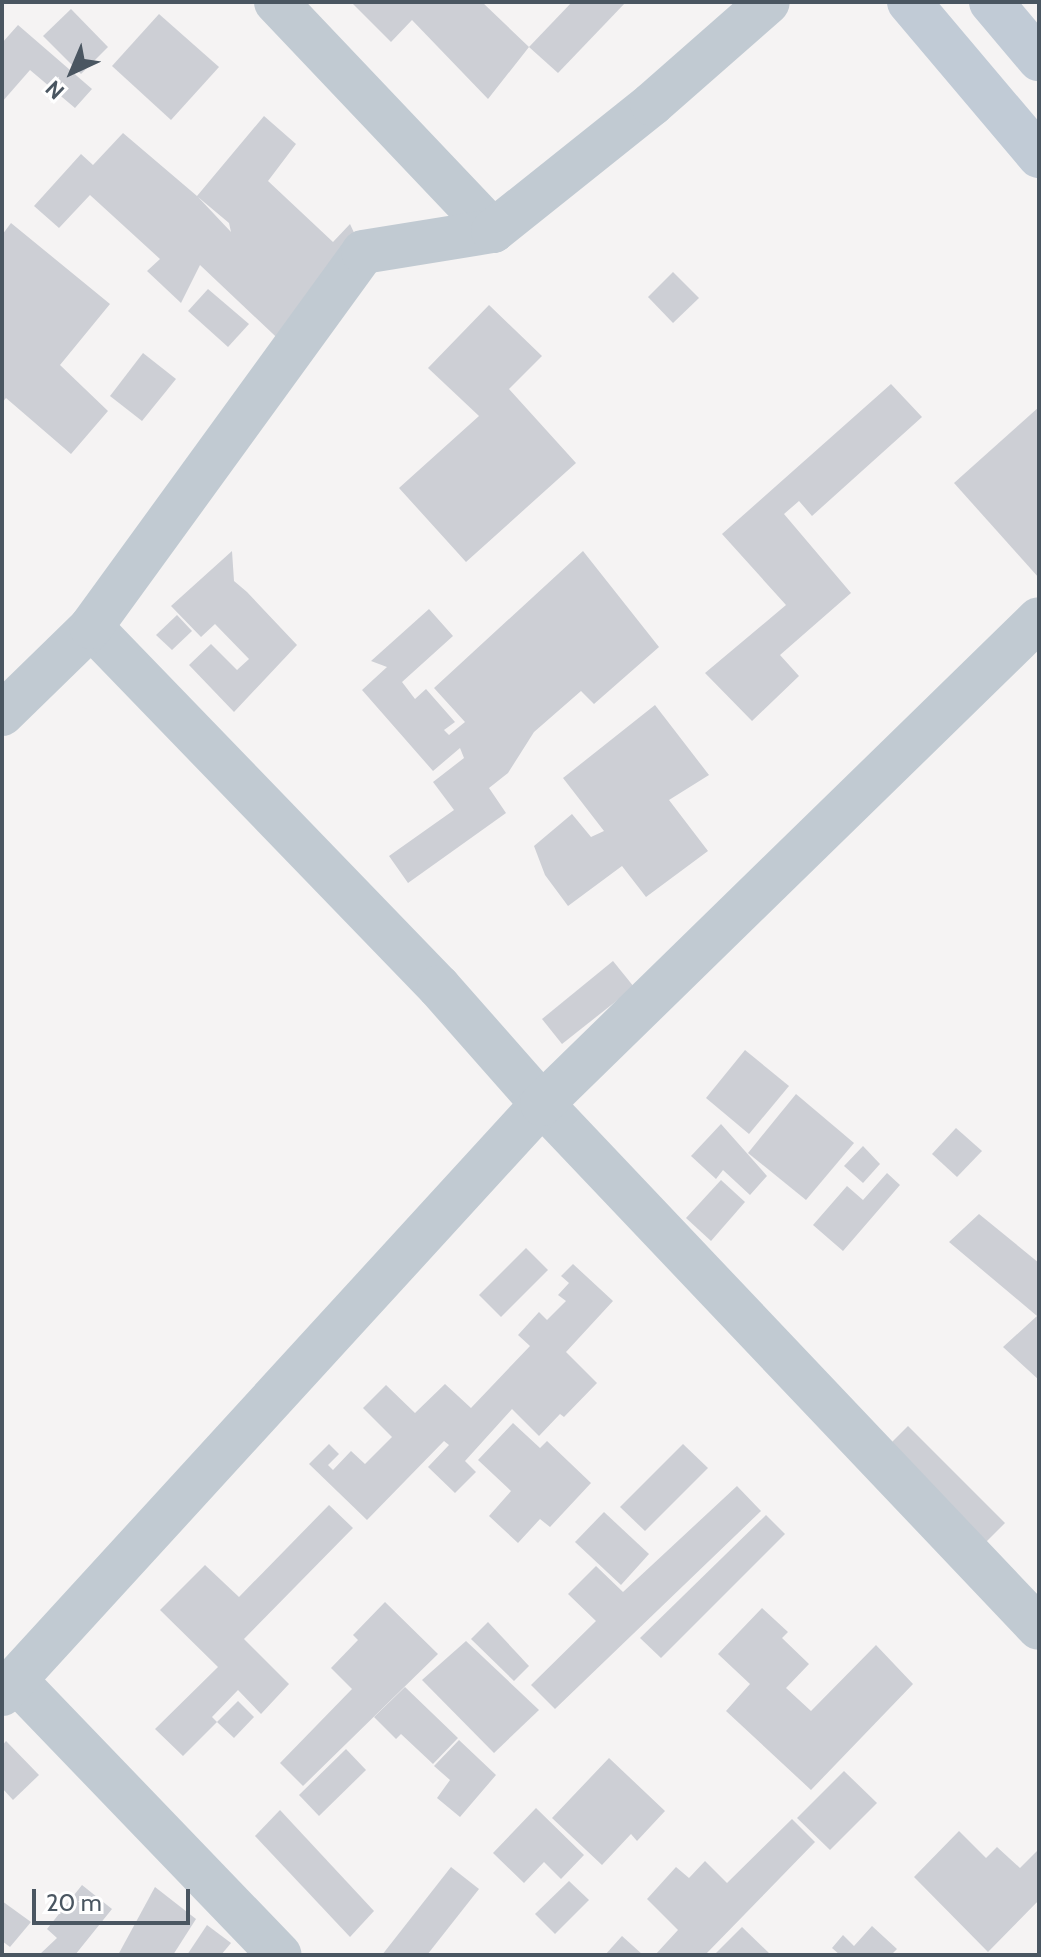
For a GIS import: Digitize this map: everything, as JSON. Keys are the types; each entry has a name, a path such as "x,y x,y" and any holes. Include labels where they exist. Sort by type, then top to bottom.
{"main road":[{"path":"909,2 1039,156"},
{"path":"991,2 1039,59"}],"street":[{"path":"276,2 493,231"},
{"path":"2,714 91,627 363,252 493,231 768,2"},
{"path":"280,1955 9,1688 542,1104 1039,619"},
{"path":"91,627 439,987 542,1104 1039,1628"}],"building":[{"path":"351,2 482,2 529,47 488,99 412,20 391,42"},
{"path":"572,2 626,2 558,73 529,47"},
{"path":"71,9 108,47 81,74 43,36"},
{"path":"159,14 219,67 171,120 112,66"},
{"path":"18,25 92,89 75,108 30,70 2,102 2,43"},
{"path":"264,116 296,144 268,181 333,242 350,224 363,252 290,350 200,265 181,303 147,271 160,259 90,195 59,228 34,206 81,154 93,165 123,133 197,196","holes":["198,197 229,223 231,232"]},
{"path":"11,223 110,304 60,365 108,411 71,454 6,398 2,403 2,235"},
{"path":"673,272 699,298 673,323 648,297"},
{"path":"208,289 249,324 228,347 188,311"},
{"path":"489,305 542,356 509,389 576,463 466,562 399,488 479,416 428,368"},
{"path":"143,353 176,379 142,421 110,396"},
{"path":"891,384 922,417 812,516 799,501 784,514 851,593 780,655 799,676 752,721 705,673 786,605 722,534"},
{"path":"1039,407 1039,578 954,483"},
{"path":"232,551 234,581 297,645 234,712 189,665 211,644 237,670 249,659 215,624 201,637 171,606"},
{"path":"583,551 659,647 594,704 581,691 534,732 508,773 489,788 506,813 408,883 389,856 454,810 433,782 464,758 460,748 433,771 362,690 387,667 371,661 429,609 453,636 402,682 415,699 426,689 455,722 444,730 449,735 465,722 434,688"},
{"path":"177,615 192,631 172,650 156,635"},
{"path":"655,705 709,775 669,800 708,851 646,897 622,866 568,906 545,875 534,846 572,814 591,837 604,831 563,778"},
{"path":"613,961 634,987 562,1044 542,1019"},
{"path":"745,1050 789,1086 749,1134 706,1098"},
{"path":"796,1094 854,1143 806,1200 748,1153"},
{"path":"721,1124 767,1176 750,1195 723,1170 716,1179 691,1156"},
{"path":"956,1128 982,1151 957,1177 932,1154"},
{"path":"863,1146 880,1164 863,1183 844,1166"},
{"path":"887,1173 900,1185 843,1251 813,1225 847,1186 863,1200"},
{"path":"721,1180 745,1202 711,1241 686,1218"},
{"path":"979,1214 1039,1263 1039,1380 1003,1347 1037,1316 949,1242"},
{"path":"526,1248 548,1270 501,1317 479,1295"},
{"path":"573,1264 613,1301 566,1352 597,1383 564,1417 560,1414 539,1436 512,1409 465,1461 476,1472 455,1493 428,1467 449,1445 444,1441 367,1520 309,1464 329,1444 339,1454 328,1465 333,1470 351,1451 365,1464 392,1437 363,1408 386,1385 415,1413 445,1384 471,1408 530,1346 518,1335 539,1312 547,1320 566,1301 558,1295 569,1283 561,1276"},
{"path":"513,1423 540,1448 547,1441 591,1483 550,1527 540,1519 518,1543 489,1516 511,1491 478,1460"},
{"path":"908,1426 1005,1523 961,1567 864,1470"},
{"path":"683,1444 708,1468 645,1531 620,1507"},
{"path":"737,1486 761,1511 555,1709 531,1685 596,1621 568,1594 596,1566 623,1592"},
{"path":"329,1505 353,1528 244,1639 289,1684 261,1714 238,1690 212,1717 217,1722 183,1756 155,1729 218,1667 160,1610 205,1565 239,1597"},
{"path":"604,1512 649,1554 621,1585 575,1542"},
{"path":"766,1515 785,1534 661,1658 640,1638"},
{"path":"385,1602 438,1654 303,1786 280,1763 352,1689 331,1668 358,1640 353,1635"},
{"path":"762,1608 788,1632 782,1638 809,1664 786,1688 811,1711 876,1645 913,1684 811,1790 726,1711 750,1684 718,1654"},
{"path":"488,1622 529,1666 514,1681 471,1639"},
{"path":"466,1641 539,1710 494,1753 422,1680"},
{"path":"405,1687 458,1738 433,1764 401,1734 396,1739 374,1717"},
{"path":"238,1701 254,1717 234,1738 217,1722"},
{"path":"459,1740 496,1775 460,1817 437,1798 450,1780 434,1766"},
{"path":"6,1741 39,1775 13,1800 2,1788 2,1746"},
{"path":"346,1749 366,1770 319,1816 299,1795"},
{"path":"609,1758 665,1811 637,1841 631,1834 602,1865 552,1818"},
{"path":"844,1771 877,1803 830,1850 797,1818"},
{"path":"536,1808 584,1855 561,1879 544,1862 524,1883 493,1853"},
{"path":"280,1810 374,1911 350,1937 255,1836"},
{"path":"792,1819 815,1842 705,1955 655,1955 678,1930 647,1899 676,1867 689,1878 705,1861 727,1883"},
{"path":"959,1831 986,1858 997,1847 1020,1868 1039,1849 1039,1900 988,1952 914,1877"},
{"path":"451,1867 479,1889 427,1955 382,1955"},
{"path":"569,1881 589,1900 555,1934 535,1914"},
{"path":"82,1885 112,1909 75,1955 39,1955 57,1938 47,1929"},
{"path":"155,1887 196,1919 173,1955 118,1955"},
{"path":"2,1901 31,1922 10,1947 2,1941"},
{"path":"207,1925 231,1943 221,1955 187,1955"},
{"path":"872,1926 897,1949 891,1955 840,1955 832,1948 843,1935 854,1946"},
{"path":"742,1927 771,1955 714,1955"},
{"path":"622,1936 643,1955 605,1955"}]}
